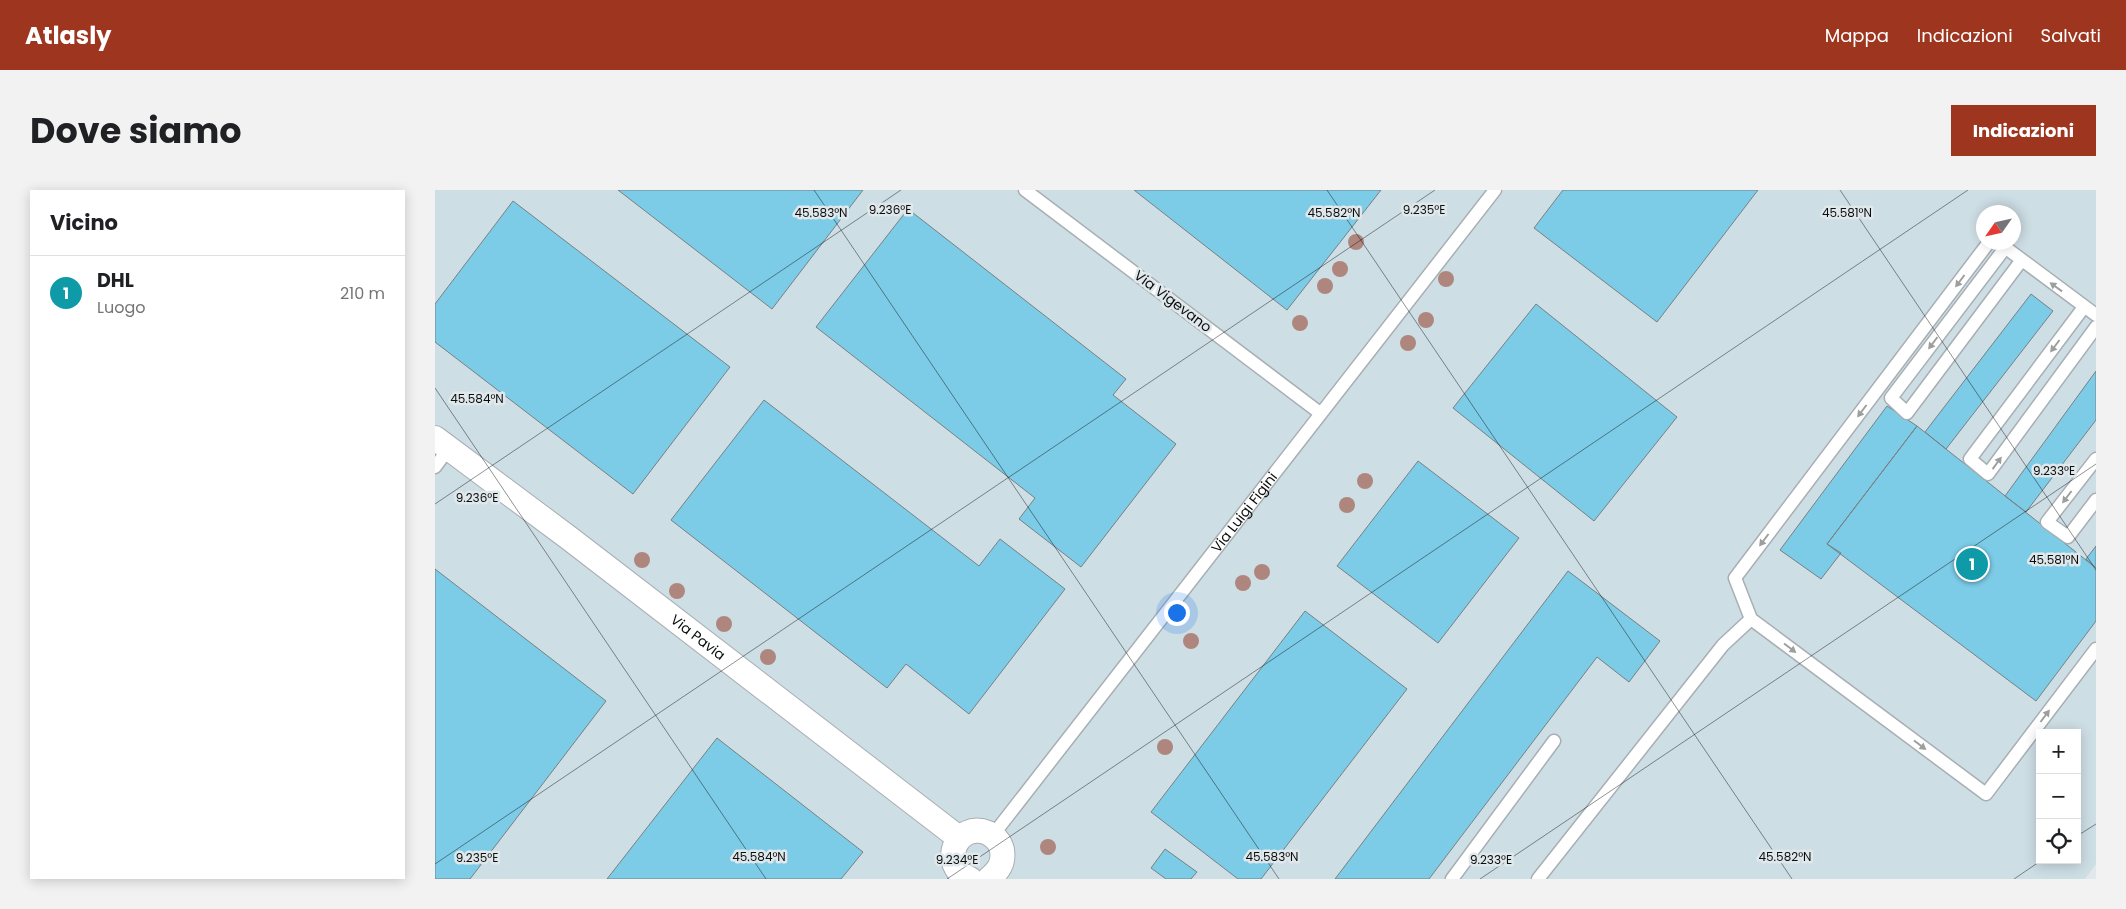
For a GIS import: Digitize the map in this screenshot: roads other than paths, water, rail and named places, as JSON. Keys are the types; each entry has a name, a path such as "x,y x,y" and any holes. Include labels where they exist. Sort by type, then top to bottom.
{"street":[{"name":"Via Pavia","path":"440,451 577,544 959,838"},
{"path":"964,878 954,865 953,851 959,838 969,832 982,830 993,835 1001,845 1003,858 999,876"}],"lane":[{"name":"Via Vigevano","path":"1025,190 1320,413"},
{"name":"Via Luigi Figini","path":"993,835 1490,192"},
{"path":"1983,250 1735,578 1751,619 1986,794 2096,649"},
{"path":"1998,250 1891,398 1907,413 2021,261"},
{"path":"2008,250 2096,315"},
{"path":"2084,307 1970,460 1988,474 2096,327"},
{"path":"2096,458 2047,522 2068,537 2096,500"},
{"path":"1538,879 1723,645 1751,619"},
{"path":"1452,879 1554,741"}],"place":[{"name":"DHL","path":"1972,564"}]}
